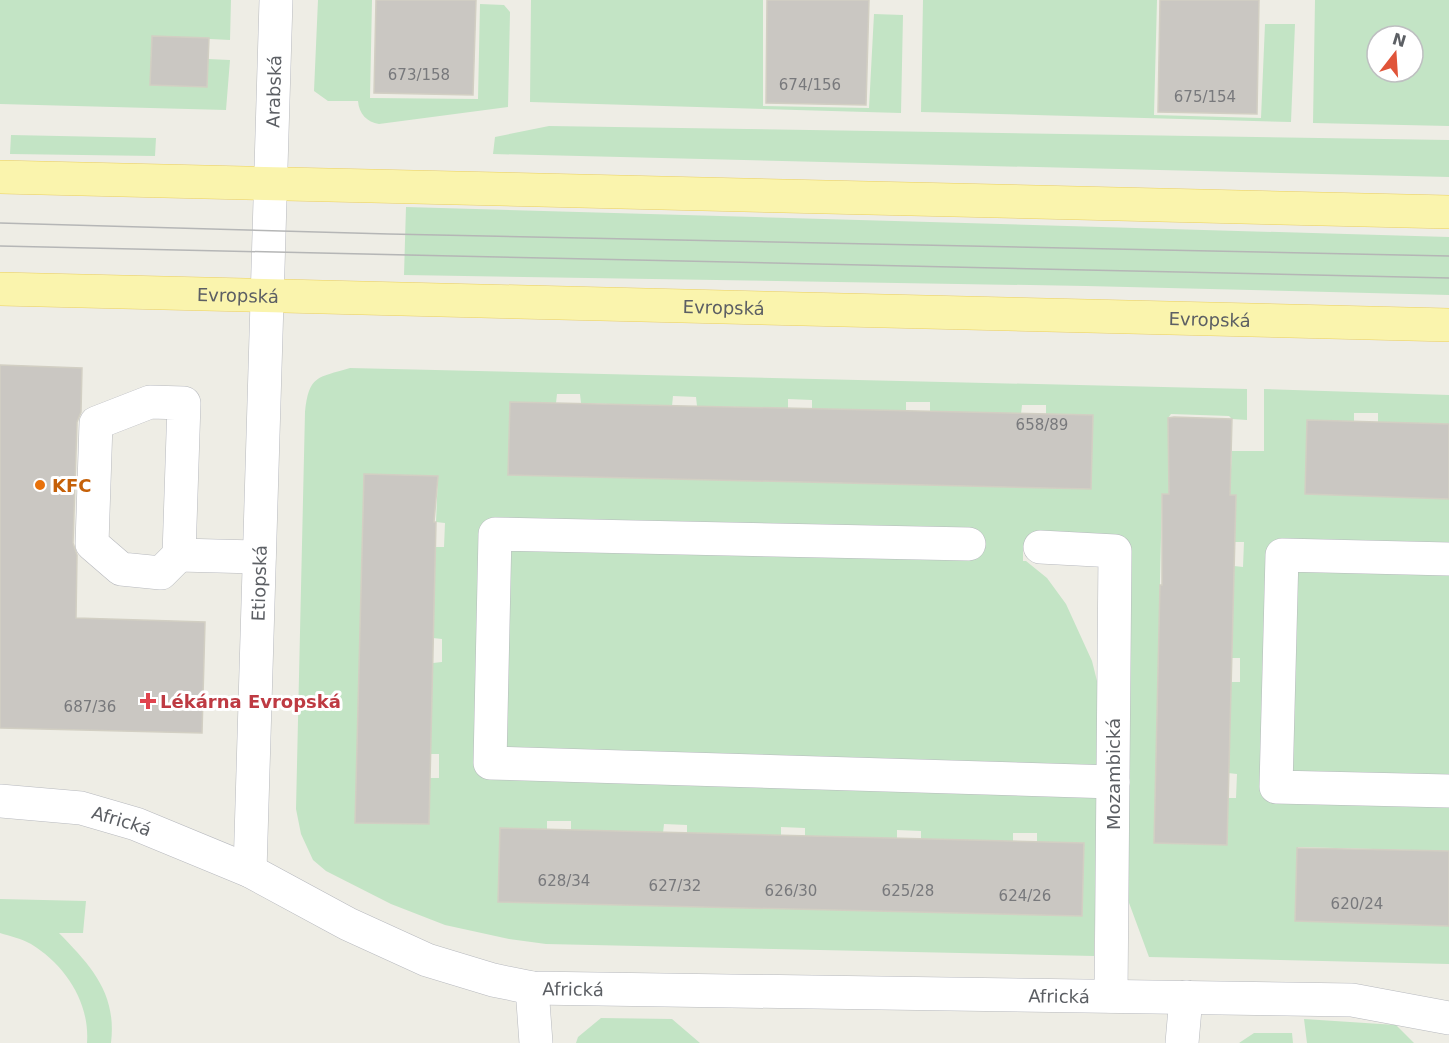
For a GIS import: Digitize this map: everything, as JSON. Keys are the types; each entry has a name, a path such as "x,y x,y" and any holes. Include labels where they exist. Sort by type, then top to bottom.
{"main road":[{"path":"0,177 1449,212"},
{"name":"Evropská","path":"0,289 1449,325"}],"street":[{"name":"Arabská","path":"267,296 276,0"},
{"name":"Etiopská","path":"250,871 267,296"},
{"path":"179,555 184,403 150,402 96,423 92,544 121,569 161,573 179,555 259,557"},
{"path":"969,544 495,534 490,763 1113,782"},
{"name":"Mozambická","path":"1040,547 1115,551 1111,996"},
{"path":"1449,559 1282,555 1276,786 1449,791"},
{"name":"Africká","path":"0,801 81,808 136,824 250,871 348,924 427,960 493,980 532,988 1352,1000 1449,1018"},
{"path":"532,988 536,1043"},
{"path":"1182,1043 1186,997"}],"green space":[{"path":"0,0 231,0 230,40 152,36 151,85 207,87 208,59 230,60 226,110 0,104"},
{"path":"318,0 372,0 370,98 478,99 480,4 504,5 510,12 508,107 379,124 364,117 358,101 328,101 314,91"},
{"path":"531,0 763,0 763,106 869,108 874,14 903,15 901,113 530,102"},
{"path":"923,0 1157,0 1154,115 1261,118 1265,24 1295,24 1291,122 921,112"},
{"path":"1315,0 1449,0 1449,126 1313,123"},
{"path":"549,126 1449,140 1449,177 493,154 495,137"},
{"path":"11,135 156,138 155,156 10,154"},
{"path":"406,207 1449,237 1449,295 1086,286 404,275"},
{"path":"350,368 1247,389 1247,420 1232,419 1229,416 1171,414 1168,418 1168,440 1231,469 1232,451 1264,451 1264,389 1449,395 1449,424 1378,423 1378,413 1354,413 1354,422 1308,421 1306,494 1449,499 1449,851 1298,847 1295,921 1449,926 1449,964 1149,957 1125,892 1127,551 1023,547 1023,561 1047,578 1066,604 1092,661 1097,681 1099,771 1094,956 546,944 509,939 445,925 391,904 326,871 313,860 301,834 296,809 305,412 312,384 322,377","holes":["557,394 580,394 581,403 672,406 673,396 696,397 697,406 788,408 788,399 812,400 812,409 906,411 906,402 930,402 930,412 1021,414 1022,405 1046,405 1046,414 1093,415 1091,489 508,475 510,402 556,403","364,474 438,476 436,522 445,523 444,547 435,547 433,638 442,639 442,662 433,663 430,754 439,754 439,778 430,778 429,824 355,823","1162,494 1236,496 1234,542 1244,542 1243,567 1234,566 1232,658 1240,658 1240,682 1231,682 1228,773 1237,774 1236,798 1228,798 1227,845 1154,843","547,821 571,821 571,831 663,833 664,824 687,825 687,833 781,836 781,827 805,828 805,836 897,839 897,830 921,831 921,840 1013,842 1013,833 1037,833 1037,842 1084,843 1082,916 547,830"]},
{"path":"0,899 86,901 83,933 59,933 91,969 106,995 112,1025 111,1043 87,1043 87,1028 80,999 55,963 31,944 0,933"},
{"path":"601,1018 672,1019 700,1043 576,1043 578,1037"},
{"path":"1304,1019 1396,1025 1414,1043 1307,1043"},
{"path":"1254,1033 1292,1033 1293,1043 1239,1043"}],"building":[{"path":"376,0 476,0 473,95 374,93"},
{"path":"767,0 869,0 866,105 766,103"},
{"path":"1160,0 1259,0 1257,114 1158,112"},
{"path":"152,36 209,38 207,87 150,85"},
{"path":"0,365 82,368 81,412 77,422 73,543 77,555 76,618 205,622 202,733 0,728"},
{"path":"510,402 1093,415 1091,489 508,475"},
{"path":"1168,418 1232,419 1230,495 1236,495 1227,845 1154,843 1160,585 1162,585 1162,494 1169,494"},
{"path":"1307,420 1449,424 1449,499 1305,494"},
{"path":"364,474 438,476 434,522 436,522 429,824 355,823"},
{"path":"500,828 1084,843 1082,916 498,902"},
{"path":"1297,848 1449,851 1449,926 1295,921"}],"tram line":[{"path":"0,223 389,234 1449,256"},
{"path":"0,246 1449,278"}],"place":[{"name":"KFC","path":"40,485"},
{"name":"Lékárna Evropská","path":"148,701"}]}
